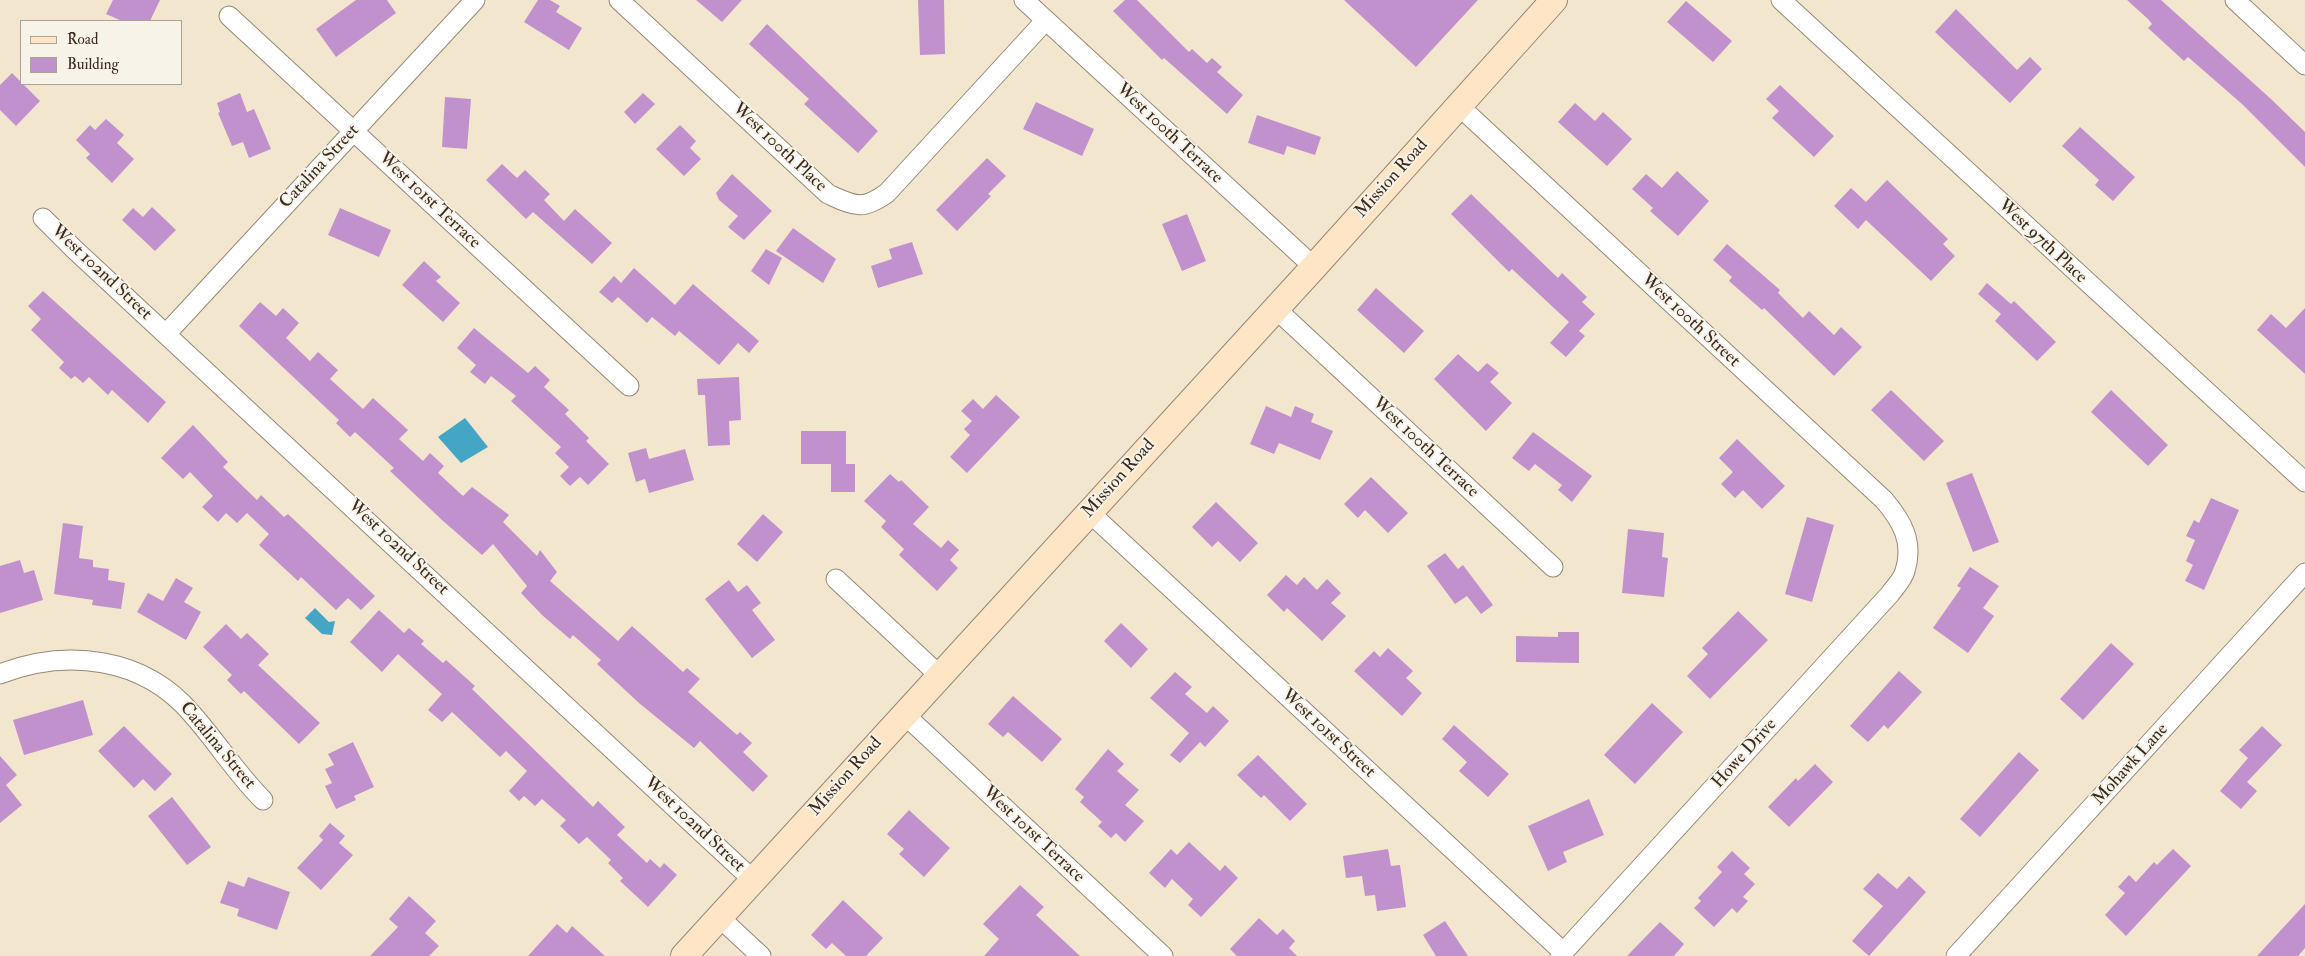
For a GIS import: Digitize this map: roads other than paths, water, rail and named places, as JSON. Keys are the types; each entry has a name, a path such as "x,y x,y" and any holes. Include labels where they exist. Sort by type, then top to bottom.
{"main road":[{"name":"Mission Road","path":"684,956 1314,267 1554,0"}],"street":[{"name":"Catalina Street","path":"166,334 475,0"},
{"name":"West 100th Place","path":"619,0 828,194 855,206 872,204 887,193 1046,20"},
{"name":"West 100th Terrace","path":"1024,0 1314,267"},
{"name":"West 97th Place","path":"1781,0 2305,482"},
{"path":"2235,0 2305,65"},
{"name":"West 101st Terrace","path":"229,16 629,386"},
{"name":"West 100th Street","path":"1458,105 1884,500 1900,518 1908,545"},
{"name":"West 102nd Street","path":"43,218 753,880"},
{"name":"West 100th Terrace","path":"1276,308 1553,567"},
{"name":"West 101st Street","path":"1089,512 1562,954"},
{"name":"Howe Drive","path":"1562,954 1890,594 1905,572 1908,545"},
{"name":"Mohawk Lane","path":"1956,956 2305,573"},
{"path":"836,580 940,675"},
{"name":"Catalina Street","path":"0,674 45,661 95,660 141,674 170,692 192,713 229,763 263,800"},
{"name":"West 101st Terrace","path":"904,714 1163,956"},
{"path":"719,917 760,956"}],"water":[{"path":"465,418 488,447 461,463 438,437"},
{"path":"315,608 329,622 335,621 332,635 322,634 305,618"}]}
